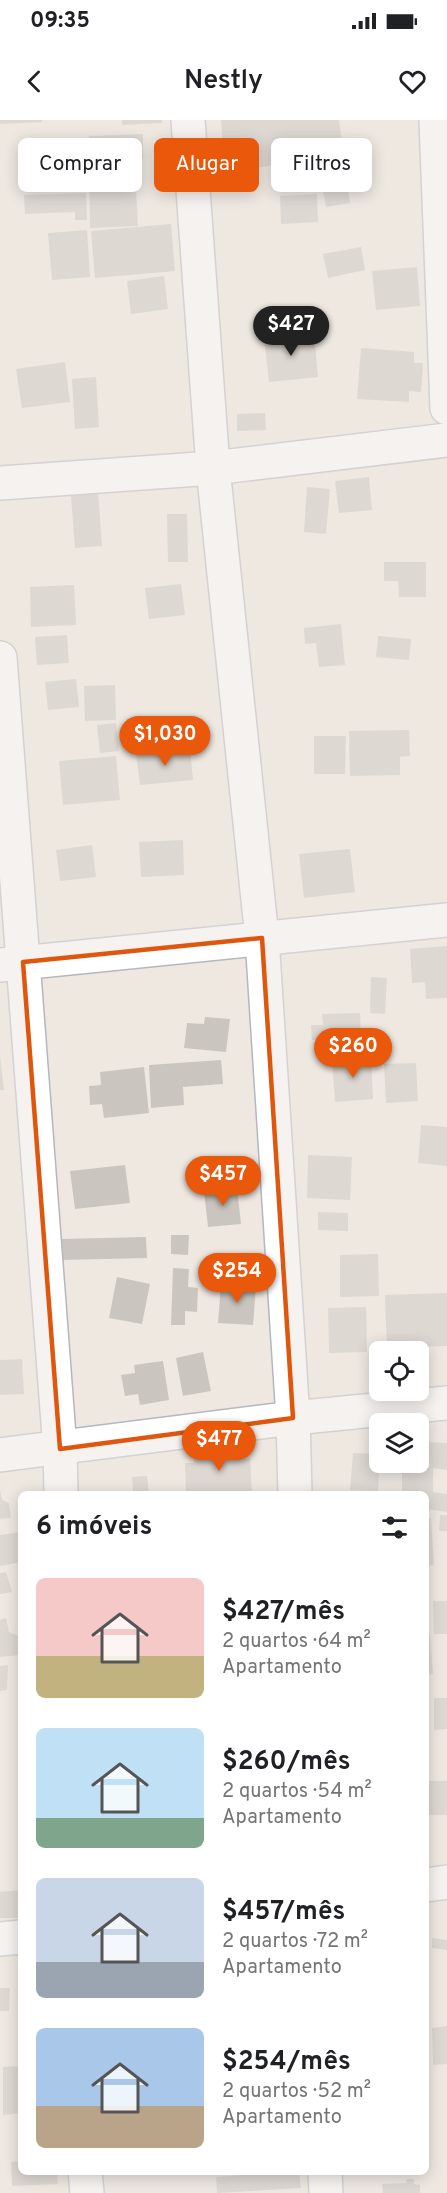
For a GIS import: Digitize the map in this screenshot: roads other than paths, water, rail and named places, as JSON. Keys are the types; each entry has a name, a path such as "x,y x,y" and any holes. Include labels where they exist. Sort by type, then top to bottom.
{"street":[{"path":"188,120 213,468 262,938 293,1418 295,1491"},
{"path":"436,120 447,408"},
{"path":"0,483 213,468 447,440"},
{"path":"0,658 12,964 60,1449 61,1491"},
{"path":"12,964 447,920"},
{"path":"0,1455 293,1418 447,1403"},
{"path":"429,1885 447,1882"},
{"path":"0,1939 18,1936"},
{"path":"85,2175 87,2193"},
{"path":"325,2175 326,2193"}]}
